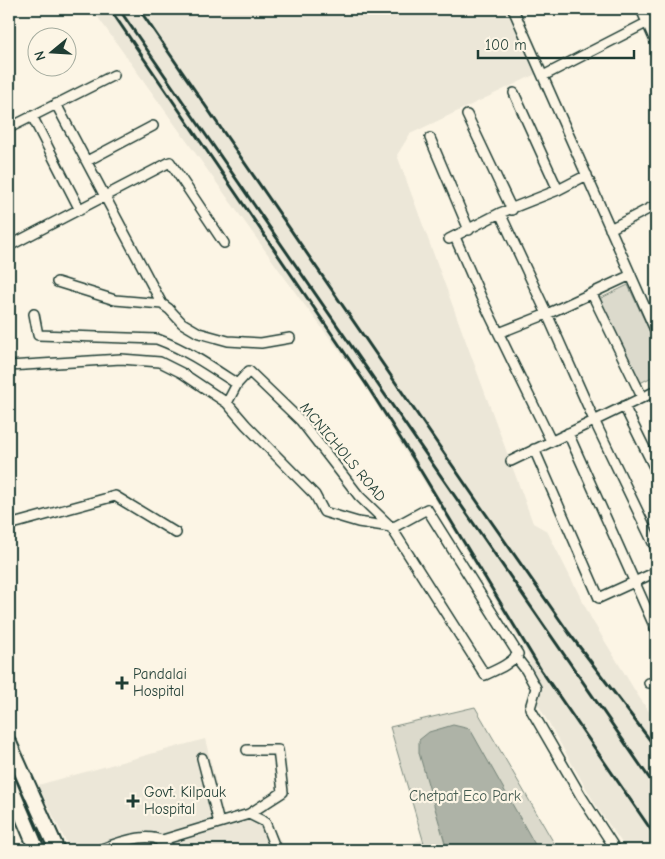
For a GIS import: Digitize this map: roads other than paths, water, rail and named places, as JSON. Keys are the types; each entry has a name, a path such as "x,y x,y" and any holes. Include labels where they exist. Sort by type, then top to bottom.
{"main road":[{"path":"9,743 15,774 56,850"},
{"path":"9,784 37,850"}],"street":[{"path":"513,9 656,332"},
{"path":"641,9 652,20 656,43"},
{"path":"543,76 652,20"},
{"path":"9,128 114,75"},
{"path":"514,94 558,190"},
{"path":"56,104 162,304"},
{"path":"468,115 512,210"},
{"path":"32,116 80,210"},
{"path":"87,161 153,126"},
{"path":"430,138 469,230"},
{"path":"9,246 170,162 224,243"},
{"path":"551,441 452,238 500,213 512,210 558,190 587,175"},
{"path":"610,229 656,205"},
{"path":"500,213 548,314 594,420 656,549"},
{"path":"499,333 548,314 631,275"},
{"path":"57,282 115,300 162,304 169,308 182,323 198,333 228,340 262,343 290,338"},
{"path":"592,294 642,397"},
{"path":"34,314 38,335 157,339 173,345 196,356 237,384 227,403"},
{"path":"9,366 121,359 160,362 182,373 227,403 264,445 315,495 324,512 358,522 396,526 427,509 518,654 513,660 485,675 391,526"},
{"name":"MCNICHOLS ROAD","path":"237,384 249,370 301,421 359,496 391,526"},
{"path":"511,461 656,391"},
{"path":"624,406 656,471"},
{"path":"568,433 656,630"},
{"path":"534,449 599,598 656,572"},
{"path":"9,525 115,496 176,533"},
{"path":"513,660 526,670 536,688 530,708 581,796 616,850"},
{"path":"159,841 249,814 283,792 278,750 247,750"},
{"path":"202,758 219,823"},
{"path":"249,814 265,822 276,850"},
{"path":"99,850 142,837 151,837 168,846 170,850"}],"railway":[{"path":"110,9 366,384 541,670 656,837"},
{"path":"119,9 656,788"},
{"path":"139,9 569,633 656,748"}],"place":[{"name":"Pandalai Hospital","path":"122,683"},
{"name":"Govt. Kilpauk Hospital","path":"133,801"}],"park label":[{"name":"Chetpat Eco Park","path":"465,796"}]}
